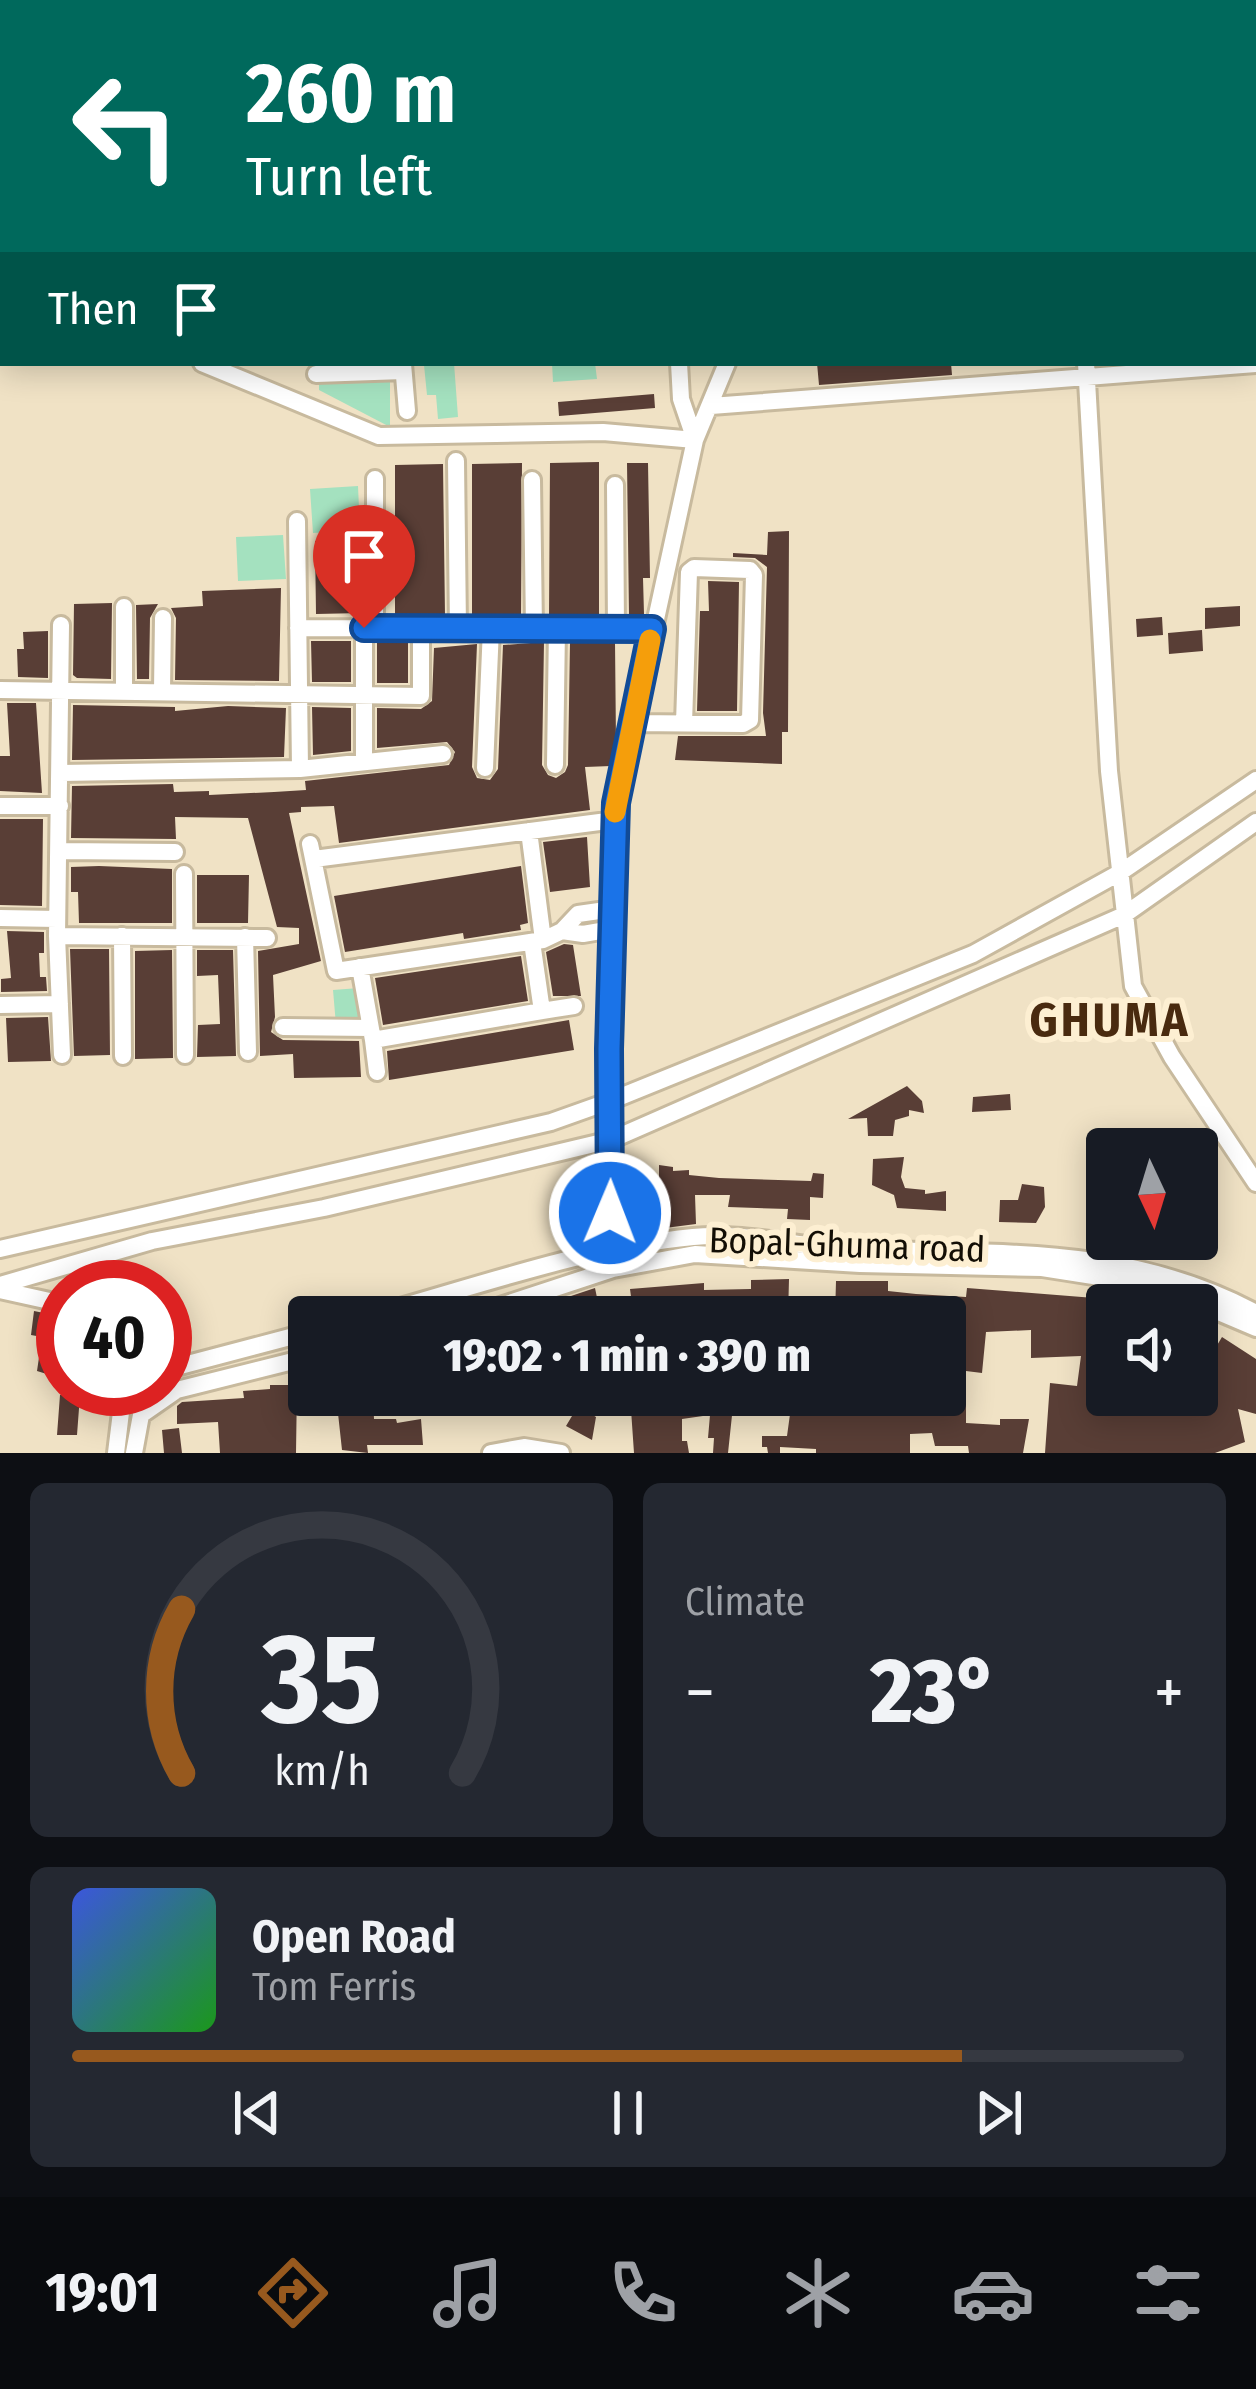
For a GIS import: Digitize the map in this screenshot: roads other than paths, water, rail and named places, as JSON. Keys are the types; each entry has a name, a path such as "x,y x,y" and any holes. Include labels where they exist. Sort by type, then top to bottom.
{"street":[{"path":"209,366 379,436 602,432 695,440"},
{"path":"680,366 681,399 695,440"},
{"path":"614,1269 610,1101 615,820 695,440 726,366"},
{"path":"711,406 1086,370 1199,366"},
{"path":"316,374 403,367 407,411"},
{"path":"1086,370 1099,632 1133,986 1172,1058 1256,1184"},
{"path":"456,461 458,628"},
{"path":"364,762 375,479"},
{"path":"532,480 534,628"},
{"path":"615,485 616,629"},
{"path":"297,521 300,769"},
{"path":"632,723 743,724 750,720 754,575 750,570 694,568 688,572 684,723"},
{"path":"124,607 124,690"},
{"path":"162,690 163,618"},
{"path":"61,625 57,928 62,1055"},
{"path":"298,628 652,629"},
{"path":"0,690 421,696 421,628"},
{"path":"484,768 491,628"},
{"path":"555,765 557,628"},
{"path":"61,773 300,769 442,754"},
{"path":"0,1249 551,1122 610,1101 973,954 1120,872 1256,780"},
{"path":"0,806 60,806"},
{"path":"613,909 578,914 562,931 538,941 336,970 312,852 615,820"},
{"path":"0,1287 152,1241 324,1208 611,1140 1124,915 1256,822"},
{"path":"529,831 542,1011"},
{"path":"59,851 175,852"},
{"path":"184,874 185,1055"},
{"path":"0,918 122,936 267,938"},
{"path":"562,931 583,934 612,929"},
{"path":"122,936 123,1056"},
{"path":"245,937 248,1052"},
{"path":"360,967 377,1072"},
{"path":"0,1005 60,1004"},
{"path":"283,1027 372,1034 574,1006"},
{"name":"Bopal-Ghuma road","path":"441,1296 610,1249 698,1236 847,1249 1006,1250 1130,1266 1159,1280 1221,1294 1256,1313"},
{"path":"531,1296 614,1269 695,1254 1042,1268 1159,1280 1256,1328"},
{"path":"0,1287 36,1297"},
{"path":"192,1363 288,1338"},
{"path":"192,1386 288,1362"},
{"path":"116,1453 121,1416"},
{"path":"134,1453 141,1416"},
{"path":"491,1453 524,1448 561,1453"}],"district":[{"name":"GHUMA","path":"1110,1019"}]}
